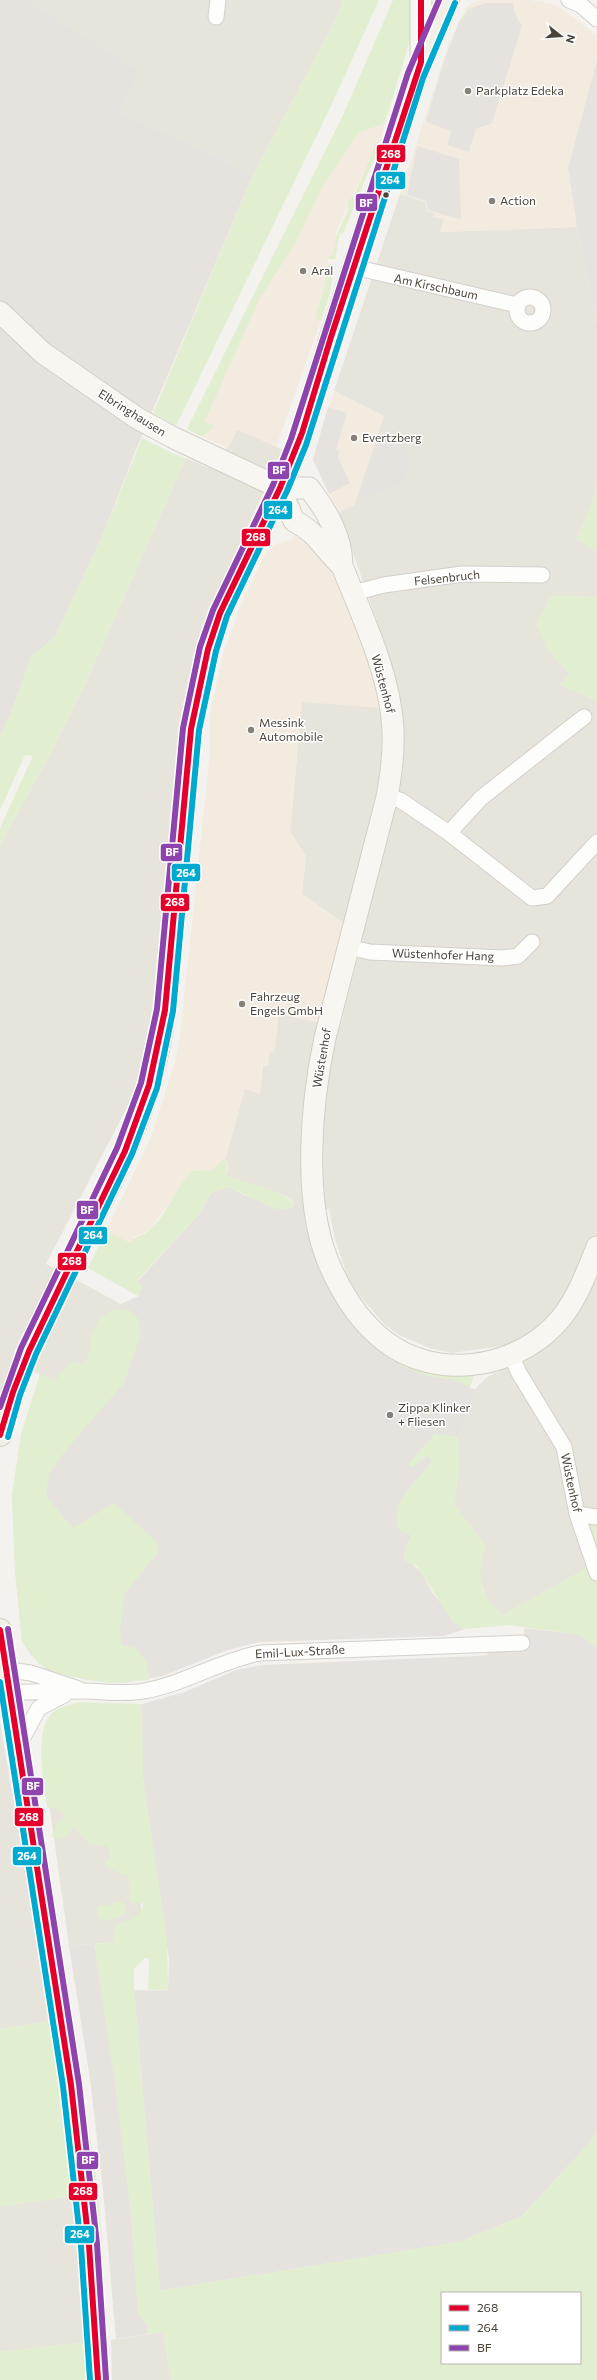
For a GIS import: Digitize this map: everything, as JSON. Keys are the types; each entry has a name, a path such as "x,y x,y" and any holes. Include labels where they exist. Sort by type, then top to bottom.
{"main road":[{"path":"420,0 421,62"},
{"path":"0,1435 22,1367 122,1156 149,1086 159,1047 165,1010 187,771 198,687 208,649 220,614 280,488 299,442 421,62 448,0"},
{"name":"Elbringhausen","path":"0,312 43,353 137,418 172,437 280,488"},
{"name":"Wüstenhof","path":"342,566 333,558 309,528 294,520 280,488 309,488 326,511 342,552 342,566 381,669 390,704 393,746 386,797 322,1054 313,1123 316,1210 327,1258 354,1310 379,1336 403,1352 422,1360 451,1365 484,1363 511,1356 543,1337 565,1313 581,1284 597,1246"},
{"path":"0,1630 5,1693 17,1747 71,2085 81,2161 94,2312 98,2380"}],"street":[{"path":"216,17 218,0"},
{"path":"569,0 581,5 597,19"},
{"name":"Am Kirschbaum","path":"354,267 517,305"},
{"name":"Felsenbruch","path":"353,593 384,585 462,574 542,574"},
{"path":"449,833 481,798 584,717"},
{"path":"386,797 400,800 449,833 532,898 547,896 597,842"},
{"name":"Wüstenhofer Hang","path":"348,947 370,952 503,958 518,956 532,942"},
{"name":"Wüstenhof","path":"511,1356 519,1373 564,1447 577,1514 597,1573"},
{"path":"577,1514 597,1517"},
{"name":"Emil-Lux-Straße","path":"5,1693 77,1692 118,1694 144,1692 175,1683 228,1661 260,1653 522,1643"},
{"name":"Emil-Lux-Straße","path":"3,1669 40,1676 77,1692"},
{"name":"Emil-Lux-Straße","path":"17,1747 39,1708 54,1699 77,1692"}],"shaded area":[{"path":"0,0 27,0 138,71 119,112 219,157 252,177 135,452 104,532 55,637 31,657 11,713 0,736"},
{"path":"27,0 343,0 333,25 252,177 219,157 119,112 137,71"},
{"path":"481,0 530,0 557,5 597,36 597,60 568,168 577,227 440,232 444,220 433,217 434,213 427,211 425,202 400,194 449,43 466,8 473,2"},
{"name":"Parkplatz Edeka","path":"485,3 513,3 514,12 522,26 492,123 476,129 469,152 447,145 451,131 426,122 444,61 459,22 469,9"},
{"path":"597,60 597,323 577,227 568,168"},
{"path":"385,123 379,147 375,148 337,230 334,241 336,242 332,256 329,256 324,289 315,318 321,321 276,447 238,429 228,448 203,437 215,426 205,421 260,298 294,246 323,186 358,132"},
{"path":"417,146 459,159 461,218 458,219 428,210 426,201 407,195"},
{"path":"400,194 425,202 434,213 444,220 441,232 577,227 597,323 597,482 592,504 576,539 597,550 597,597 551,596 547,649 571,675 559,684 595,700 597,703 597,1512 568,1509 587,1568 503,1615 488,1602 478,1575 485,1546 454,1504 459,1468 458,1437 466,1420 475,1389 486,1378 505,1368 501,1346 452,1353 432,1349 399,1335 385,1325 356,1292 347,1275 336,1243 329,1209 307,1209 294,1204 291,1199 281,1194 226,1176 228,1162 225,1160 245,1088 260,1094 263,1066 270,1051 274,1052 279,1014 340,1027 363,937 302,894 306,856 290,832 302,701 383,708 402,706 386,648 339,512 354,505 384,416 334,391"},
{"path":"334,391 384,416 354,505 339,512 313,460"},
{"path":"328,407 347,413 336,450 340,451 338,457 350,483 329,494 313,460"},
{"path":"237,429 283,450 211,605 191,670 181,732 158,997 142,1078 46,1264 121,1304 78,1391 14,1363 0,1396 0,845 47,760 86,682 186,458 214,470"},
{"path":"390,430 399,434 410,462 403,481 357,501 381,436"},
{"path":"294,535 311,540 329,562 359,630 383,708 302,702 290,832 306,856 302,894 345,925 320,1022 279,1014 274,1052 270,1052 268,1066 263,1066 260,1094 245,1089 225,1160 222,1160 212,1170 192,1171 150,1230 134,1237 130,1244 106,1231 151,1137 174,1065 179,1044 209,762 210,713 223,654 242,602 265,554 276,544 292,539"},
{"path":"229,1187 244,1195 291,1209 294,1204 307,1209 314,1251 319,1268 338,1302 356,1327 474,1373 470,1388 475,1389 466,1420 458,1437 448,1436 409,1464 412,1467 428,1455 432,1461 418,1480 405,1493 397,1525 400,1530 411,1534 404,1556 421,1572 433,1594 446,1609 452,1621 465,1629 444,1636 259,1642 225,1651 163,1676 123,1683 87,1680 47,1670 31,1655 22,1641 15,1570 12,1494 78,1391 121,1304 139,1296 138,1281 200,1213 211,1193"},
{"path":"524,1628 580,1635 597,1648 597,2131 592,2140 522,2216 462,2241 160,2291 134,1990 168,1991 169,1959 143,1779 142,1704 185,1692 236,1670 262,1665 476,1656 487,1655 488,1652 523,1651"},
{"path":"0,1722 52,2021 0,2029"},
{"path":"48,1795 132,1851 146,1939 69,1946"},
{"path":"94,1944 116,2090 131,2217 138,2314 147,2326 147,2334 116,2339 103,2190 90,2079 69,1946"},
{"path":"76,2196 87,2342 0,2352 0,2206"},
{"path":"163,2332 171,2380 112,2380 111,2340"}],"green space":[{"path":"343,0 379,0 330,108 176,426 153,413 252,177 333,25"},
{"path":"393,0 416,0 414,26 385,123 358,133 323,186 294,246 260,298 205,421 215,426 203,437 187,429 343,115"},
{"path":"375,147 379,147 343,233 340,233 335,259 329,259 329,256 332,256 336,242 334,241 348,210 348,201 354,196"},
{"path":"328,264 334,265 330,293 321,321 315,318 324,289"},
{"path":"142,438 174,454 186,458 86,682 47,760 0,845 0,828 33,756 25,755 0,810 0,736 11,713 31,657 55,637 104,532"},
{"path":"597,482 597,550 576,539 592,504"},
{"path":"551,596 597,597 597,703 595,700 559,684 571,675 547,649 536,625"},
{"path":"222,1160 228,1161 226,1176 263,1187 282,1195 294,1204 291,1209 276,1209 229,1187 211,1193 200,1213 138,1280 143,1287 138,1296 88,1268 106,1231 130,1243 134,1238 150,1230 156,1224 181,1185 192,1171 212,1170"},
{"path":"128,1309 139,1320 140,1338 124,1383 67,1449 49,1474 46,1496 73,1528 114,1503 157,1542 159,1552 125,1593 120,1630 122,1645 136,1648 147,1663 149,1680 109,1683 58,1674 39,1664 22,1641 15,1570 12,1494 21,1434 40,1374 55,1381 70,1362 84,1364 92,1346 90,1338 100,1317 113,1310"},
{"path":"402,1361 474,1373 470,1388 459,1381 427,1376 399,1365"},
{"path":"435,1434 458,1437 459,1468 454,1504 485,1546 480,1576 481,1584 488,1599 503,1615 587,1568 597,1580 597,1648 580,1635 509,1625 465,1629 452,1621 417,1566 405,1561 404,1556 411,1534 400,1531 397,1521 397,1511 400,1502 406,1493 432,1461 428,1455 412,1467 408,1464"},
{"path":"589,1521 597,1522 597,1558 588,1523"},
{"path":"79,1702 142,1704 143,1779 167,1938 168,1991 148,1990 149,1959 145,1958 134,1969 134,1990 160,2291 462,2241 522,2216 592,2140 597,2131 597,2380 171,2380 163,2332 147,2334 147,2326 138,2314 94,1944 113,1942 115,1925 136,1917 144,1906 142,1903 130,1903 129,1884 126,1873 122,1875 105,1865 105,1860 110,1858 108,1846 89,1844 77,1830 73,1828 65,1837 57,1840 52,1836 58,1821 65,1819 62,1810 47,1807 42,1772 41,1745 46,1722 51,1714 60,1708"},
{"path":"117,1901 122,1902 125,1906 125,1914 106,1921 98,1918 97,1905 108,1906"},
{"path":"60,1958 64,1959 67,1977 96,2177 102,2237 105,2305 103,2304"},
{"path":"52,2021 76,2196 0,2206 0,2029"},
{"path":"87,2342 87,2380 0,2380 0,2352"}],"transit line":[{"name":"268","path":"0,1435 13,1392 29,1351 125,1151 149,1085 165,1010 191,729 208,649 220,613 280,488 302,433 331,337 421,62 421,0"},
{"name":"BF","path":"0,1407 21,1348 117,1148 141,1083 157,1009 183,728 200,647 213,610 273,485 291,439 408,73 439,0"},
{"name":"264","path":"8,1437 20,1395 36,1354 132,1154 157,1088 173,1011 199,730 216,651 227,616 287,491 306,445 423,78 455,3"},
{"name":"BF","path":"8,1629 79,2084 97,2244 106,2379"},
{"name":"268","path":"0,1630 71,2085 89,2245 98,2380"},
{"name":"264","path":"0,1682 63,2086 81,2246 90,2380"}],"place":[{"name":"Parkplatz Edeka","path":"468,91"},
{"name":"Action","path":"492,201"},
{"name":"Aral","path":"303,271"},
{"name":"Evertzberg","path":"354,438"},
{"name":"Messink Automobile","path":"251,730"},
{"name":"Fahrzeug Engels GmbH","path":"242,1004"},
{"name":"Zippa Klinker + Fliesen","path":"390,1415"}]}
